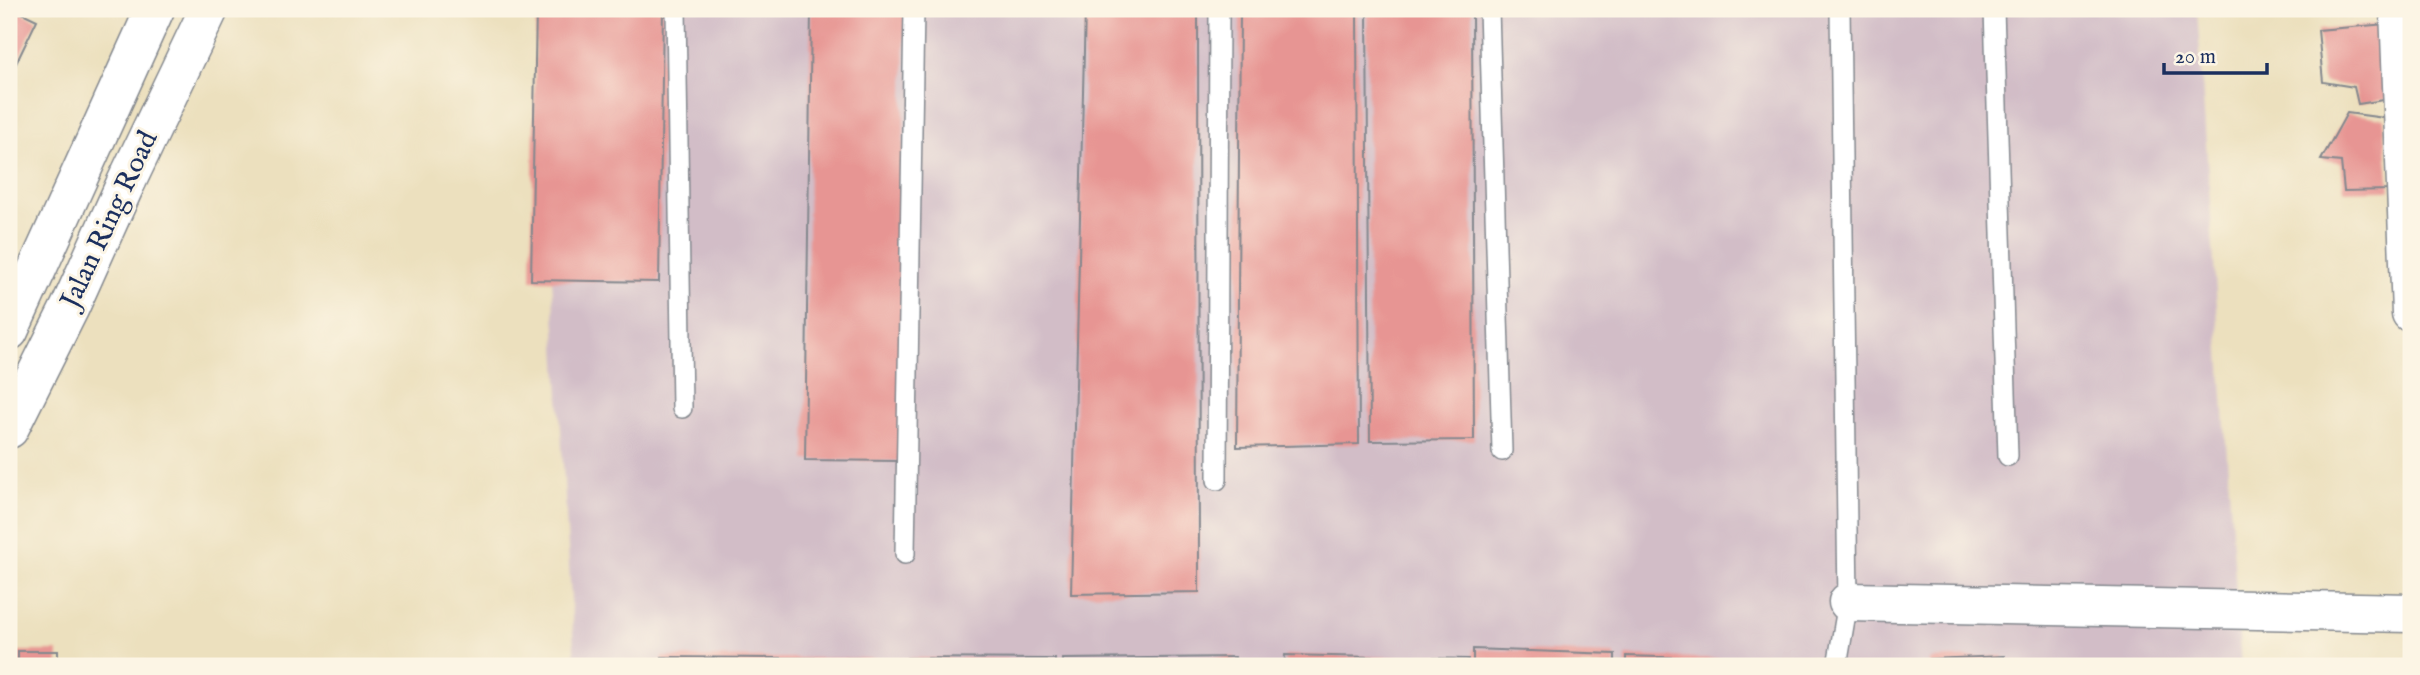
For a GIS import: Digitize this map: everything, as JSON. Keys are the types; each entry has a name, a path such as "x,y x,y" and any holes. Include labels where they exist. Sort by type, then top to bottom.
{"main road":[{"name":"Jalan Ring Road","path":"9,331 155,9"},
{"name":"Jalan Ring Road","path":"9,429 71,307 124,187 209,9"},
{"path":"2399,9 2411,313"},
{"path":"1848,602 2411,613"}],"lane":[{"path":"676,9 682,408"},
{"path":"905,554 914,9"},
{"path":"1217,480 1219,9"},
{"path":"1489,9 1502,450"},
{"path":"1837,666 1848,602 1840,9"},
{"path":"1994,9 2008,456"}],"shaded area":[{"path":"536,9 2197,9 2241,666 575,666"}],"building":[{"path":"9,9 37,20 12,72 9,70"},
{"path":"536,9 663,9 659,282 531,280"},
{"path":"811,9 905,9 900,461 805,460"},
{"path":"1085,9 1198,9 1199,592 1071,594"},
{"path":"1240,9 1357,9 1359,444 1237,447"},
{"path":"1367,9 1472,9 1474,440 1370,441"},
{"path":"2386,24 2390,99 2358,104 2354,87 2323,82 2318,30"},
{"path":"2347,113 2384,118 2390,190 2344,191 2341,162 2321,160"},
{"path":"1473,649 1615,654 1615,666 1473,666"},
{"path":"18,651 58,651 58,666 18,666"},
{"path":"1285,655 1468,659 1468,666 1284,666"},
{"path":"1626,656 1794,661 1794,666 1626,666"},
{"path":"2004,656 2004,666 1930,666 1930,659"},
{"path":"662,657 903,659 903,666 662,666"},
{"path":"1235,657 1235,666 1063,666 1063,659"},
{"path":"907,658 1055,659 1055,666 907,666"}]}
